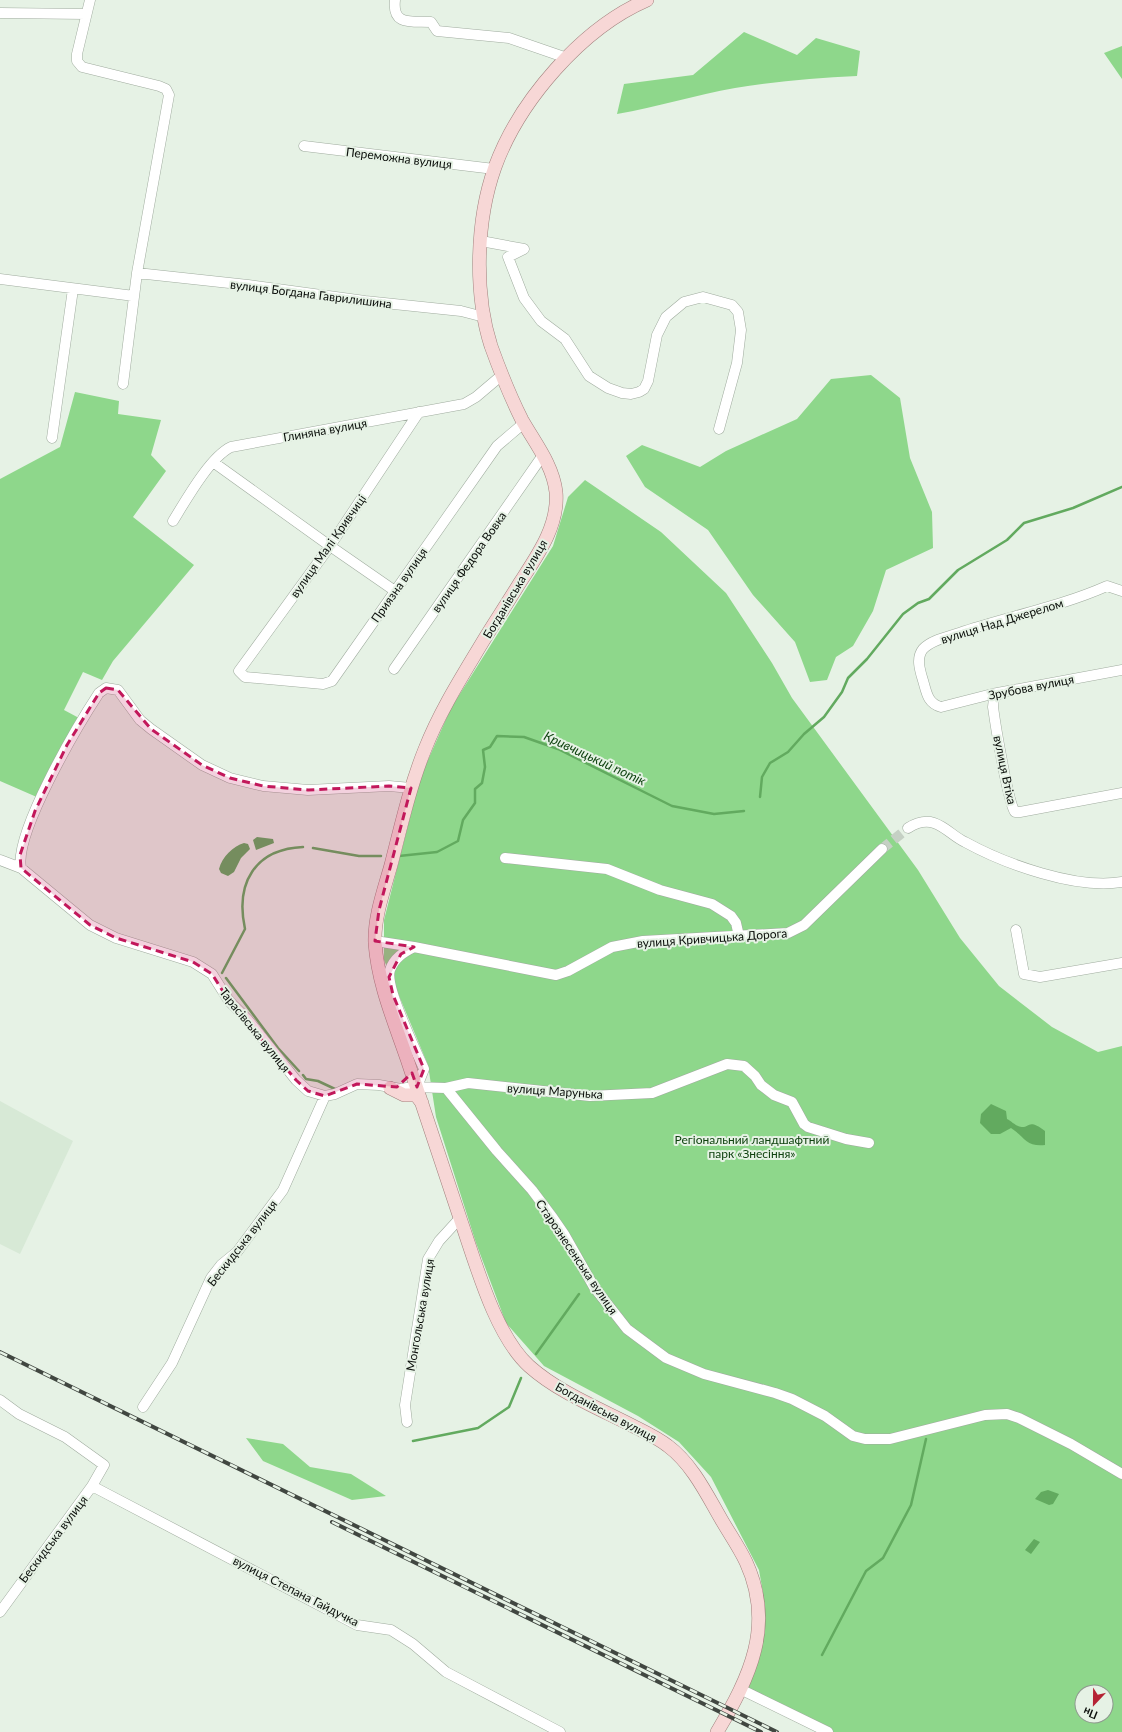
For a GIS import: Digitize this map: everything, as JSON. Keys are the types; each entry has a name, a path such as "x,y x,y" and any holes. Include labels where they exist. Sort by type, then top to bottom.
{"main road":[{"name":"Богданівська вулиця","path":"647,0 626,11 599,29 554,72 522,114 507,140 494,169 486,204 481,240 480,273 484,317 490,342 502,375 524,423 543,454 551,471 556,487 555,514 550,530 540,551 447,701 425,748 411,788 379,910 375,941 381,983 460,1218 492,1308 505,1336 527,1364 560,1388 668,1445 684,1461 698,1479 746,1564 758,1600 760,1626 756,1646 740,1689 717,1732"},
{"path":"390,1088 397,1087 406,1079 409,1072 409,1065"},
{"path":"390,1088 404,1095 416,1095 422,1103"}],"street":[{"path":"90,0 77,54 77,61 82,67 159,86 166,89 169,95 137,273 123,384"},
{"path":"395,0 394,10 397,17 404,20 430,22 437,31 509,38 567,58"},
{"path":"0,13 86,14"},
{"name":"Переможна вулиця","path":"304,146 494,169"},
{"path":"481,240 524,249 508,257 524,298 541,321 565,339 589,376 608,388 622,392 631,394 644,389 648,381 657,335 666,317 684,302 703,297 732,305 738,312 741,330 737,363 719,429"},
{"name":"вулиця Богдана Гаврилишина","path":"137,273 248,285 365,301 461,311 484,317"},
{"path":"0,281 134,296"},
{"path":"52,438 73,289"},
{"name":"Глиняна вулиця","path":"173,521 187,498 213,462 224,451 232,447 464,404 476,397 502,375"},
{"name":"вулиця Малі Кривчиці","path":"245,677 239,671 330,546 419,412"},
{"name":"Приязна вулиця","path":"245,677 323,684 332,681 497,446 524,423"},
{"name":"вулиця Федора Вовка","path":"394,669 543,454"},
{"path":"213,462 395,591"},
{"name":"вулиця Над Джерелом","path":"941,707 934,705 930,701 919,666 922,651 928,645 1003,618 1088,594 1107,586 1122,591"},
{"name":"Зрубова вулиця","path":"941,707 1000,693 1122,670"},
{"path":"21,868 20,855 35,811 68,745 99,693 106,688 118,690 140,720 151,729 202,765 230,778 263,786 308,790 389,786 411,788"},
{"name":"вулиця Втіха","path":"1000,693 994,698 992,707 1015,812 1122,793"},
{"path":"908,828 920,823 934,823 965,842 1006,860 1035,870 1059,877 1093,883 1122,882"},
{"name":"вулиця Кривчицька Дорога","path":"375,941 414,947 556,975 568,971 612,947 643,941 778,934 795,931 804,925 882,849"},
{"path":"505,858 607,869 660,890 712,904 731,916 736,923 739,936"},
{"name":"Тарасівська вулиця","path":"0,860 21,868 90,925 116,938 193,962 212,974 229,1001 248,1020 296,1080 308,1091 324,1096"},
{"path":"1016,930 1024,974 1040,977 1122,963"},
{"path":"414,947 401,954 390,970 389,977 393,995 424,1069 417,1087"},
{"name":"вулиця Марунька","path":"446,1088 468,1083 590,1096 652,1093 679,1084 727,1064 744,1066 755,1076 761,1086 774,1095 792,1102 804,1124 808,1127 846,1139 869,1143"},
{"path":"324,1096 335,1094 357,1084 379,1085 401,1089 417,1087 446,1088"},
{"name":"Старознесенська вулиця","path":"446,1088 496,1151 532,1190 554,1218 594,1287 627,1329 666,1358 704,1374 792,1399 825,1416 854,1436 865,1439 890,1439 985,1415 1007,1414 1019,1418 1071,1444 1122,1474"},
{"name":"Бескидська вулиця","path":"143,1407 172,1363 211,1278 221,1265 237,1252 283,1190 324,1096"},
{"name":"Монгольська вулиця","path":"407,1422 405,1405 428,1259 439,1241 460,1218"},
{"name":"Бескидська вулиця","path":"0,1400 18,1414 66,1437 104,1465 92,1486 0,1612"},
{"name":"вулиця Степана Гайдучка","path":"92,1486 357,1625 391,1630 413,1644 446,1672 560,1732"},
{"path":"740,1689 828,1732"}],"highlighted area":[{"path":"106,688 118,690 151,729 202,765 230,778 263,786 308,790 389,786 411,788 379,910 375,941 414,947 401,954 389,977 393,995 424,1069 417,1087 412,1073 397,1087 357,1084 325,1096 308,1091 296,1080 229,1001 212,974 193,962 116,938 90,925 21,868 20,855 35,811 67,745 99,693"}],"shaded area":[{"path":"257,837 273,839 274,843 256,850 253,840"},
{"path":"240,844 248,844 250,849 241,858 234,872 228,876 221,873 219,869 225,856"},
{"path":"0,1101 73,1141 20,1254 0,1244"},
{"path":"991,1104 1006,1111 1007,1119 1017,1125 1025,1127 1031,1124 1045,1131 1045,1145 1034,1144 1026,1141 1011,1128 1000,1134 991,1134 980,1123 981,1114"},
{"path":"1048,1490 1059,1494 1053,1504 1049,1505 1035,1499 1041,1492"},
{"path":"1034,1539 1040,1542 1031,1554 1025,1550"}],"green space":[{"path":"744,32 797,55 816,38 860,51 857,76 796,80 750,86 720,91 617,114 624,84 693,75"},
{"path":"1122,46 1122,79 1104,53"},
{"path":"871,375 900,398 910,458 932,512 933,548 886,570 873,611 853,646 836,657 827,680 810,682 795,642 753,595 708,530 645,487 626,456 642,445 700,467 726,451 797,419 831,379"},
{"path":"75,392 119,401 118,414 161,420 151,455 166,471 133,517 194,565 113,661 102,680 83,672 64,710 79,718 39,798 0,781 0,479 60,447"},
{"name":"Регіональний ландшафтний парк «Знесіння»","path":"585,480 661,532 726,593 772,663 792,698 918,870 960,938 999,986 1052,1027 1098,1052 1122,1046 1122,1732 833,1732 751,1693 747,1686 764,1611 759,1570 711,1477 679,1442 638,1416 544,1366 506,1323 476,1243 436,1117 428,1065 384,960 384,920 420,778 451,708 553,546 568,497"},
{"path":"246,1438 283,1444 310,1467 351,1474 386,1496 352,1500 263,1461"}],"waterway":[{"name":"Кривчицький потік","path":"760,797 762,777 770,763 788,752 804,734 824,717 842,692 848,678 867,659 903,614 918,603 929,599 958,570 1007,540 1024,523 1073,508 1122,487"},
{"name":"Кривчицький потік","path":"399,856 437,852 458,841 463,820 475,803 475,789 482,783 485,767 483,750 490,747 497,736 524,737 558,749 672,806 714,814 744,811"},
{"name":"Кривчицький потік","path":"222,973 245,929 243,897 246,883 252,872 261,862 272,854 286,849 303,847"},
{"name":"Кривчицький потік","path":"313,848 359,856 381,856"},
{"name":"Кривчицький потік","path":"226,978 278,1048 299,1071"},
{"name":"Кривчицький потік","path":"303,1075 306,1079 318,1081 335,1089"},
{"path":"536,1354 579,1294"},
{"path":"413,1441 478,1428 509,1407 521,1378"},
{"path":"822,1655 866,1571 883,1558 911,1505 926,1439"}],"tunnel":[{"path":"882,849 908,828"}],"railway":[{"path":"0,1352 777,1732"},
{"path":"332,1522 761,1732"}]}
